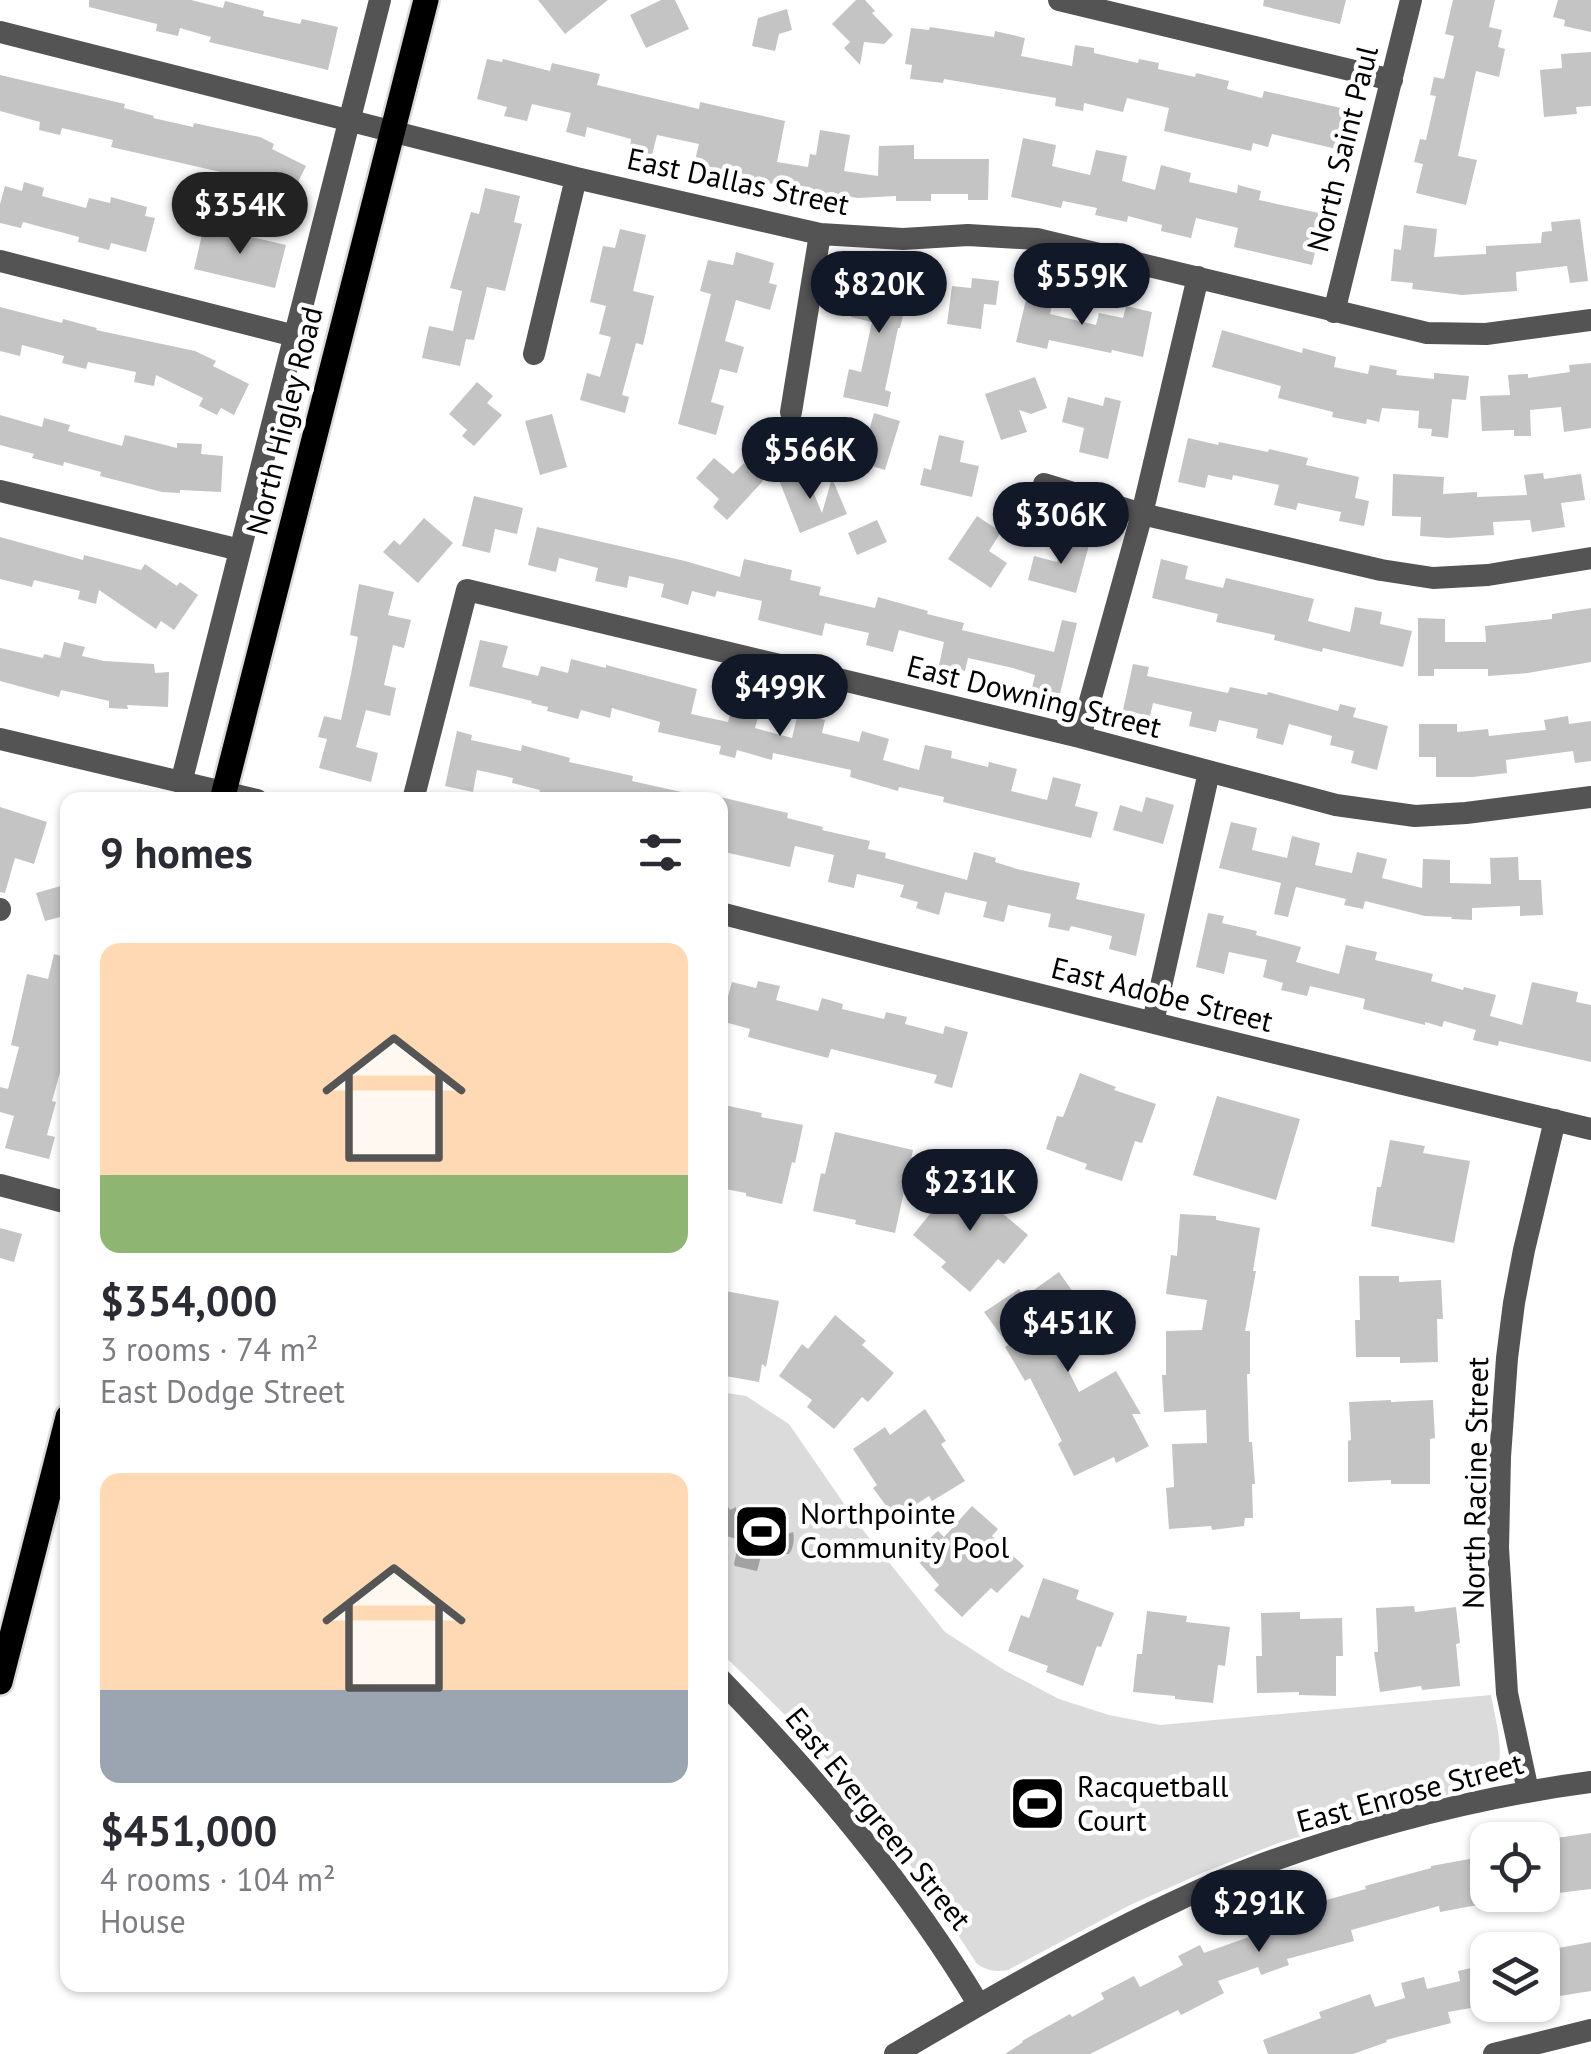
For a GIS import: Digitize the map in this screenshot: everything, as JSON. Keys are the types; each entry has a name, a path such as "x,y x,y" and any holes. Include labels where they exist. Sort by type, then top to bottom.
{"main road":[{"name":"North Higley Road","path":"224,792 426,0"},
{"path":"0,1682 60,1449"}],"street":[{"name":"North Higley Road","path":"181,783 380,0"},
{"path":"1059,0 1392,80"},
{"name":"North Saint Paul","path":"1334,312 1412,0"},
{"name":"East Dallas Street","path":"0,32 576,178 820,234 904,239 968,235 1037,239 1427,334 1486,334 1591,320"},
{"path":"534,354 576,178"},
{"path":"791,412 820,234"},
{"path":"0,261 294,336"},
{"path":"1080,737 1142,514 1198,276"},
{"path":"1044,484 1142,514 1381,570 1433,578 1488,575 1591,558"},
{"path":"0,491 240,550"},
{"name":"East Downing Street","path":"414,792 467,590 1080,737 1336,805 1416,816 1591,796"},
{"path":"0,739 210,792"},
{"path":"1153,1022 1209,772"},
{"name":"East Adobe Street","path":"728,915 1029,993 1591,1129"},
{"name":"North Racine Street","path":"1528,1790 1507,1693 1498,1548 1501,1429 1517,1286 1555,1120"},
{"path":"0,1185 60,1200"},
{"name":"East Evergreen Street","path":"728,1688 831,1798 949,1954 979,2005"},
{"name":"East Enrose Street","path":"895,2054 1115,1930 1251,1868 1364,1832 1528,1790 1591,1782"},
{"path":"1494,2054 1591,2030"}],"shaded area":[{"path":"728,1393 746,1396 789,1424 858,1524 945,1632 1059,1699 1109,1715 1160,1725 1491,1695 1500,1750 1493,1782 1281,1842 1130,1905 1008,1970 992,1970 977,1964 853,1789 728,1660"},
{"path":"728,1507 741,1511 745,1525 793,1532 789,1554 767,1546 757,1571 735,1566 737,1539 728,1536"}],"building":[{"path":"89,0 191,0 223,8 225,1 264,11 263,16 338,27 328,70 209,42 211,37 180,28 178,36 156,31 157,24 89,7"},
{"path":"538,0 608,0 565,34"},
{"path":"661,0 675,0 689,29 646,48 630,15"},
{"path":"856,0 865,0 893,35 884,44 864,42 860,65 844,48 850,42 832,24"},
{"path":"1264,0 1346,0 1340,24 1263,6"},
{"path":"1453,0 1495,0 1489,27 1502,30 1498,47 1505,49 1499,77 1476,71 1458,156 1477,160 1466,205 1416,193 1423,164 1414,162 1420,139 1426,140 1436,96 1430,95 1434,77 1444,79 1454,36 1445,34"},
{"path":"1558,0 1591,0 1591,32 1564,26 1565,20 1553,17"},
{"path":"787,9 792,30 779,34 775,51 752,46 758,18"},
{"path":"930,27 994,37 995,31 1025,38 1021,56 1072,66 1075,45 1094,48 1094,53 1138,63 1139,59 1159,63 1158,69 1229,81 1227,89 1262,98 1264,91 1350,110 1341,150 1272,134 1268,147 1253,143 1251,151 1164,131 1169,108 1127,98 1123,112 1084,103 1083,111 1055,106 1056,98 944,79 943,83 910,79 912,65 905,64 911,28"},
{"path":"1591,52 1591,106 1576,107 1577,114 1544,117 1540,70 1562,68 1561,54"},
{"path":"487,59 550,71 552,63 600,74 597,85 699,109 700,102 785,121 777,162 808,167 810,154 816,155 820,130 850,135 844,171 878,176 879,146 914,145 914,159 989,159 988,200 968,200 968,194 931,194 931,201 896,201 896,196 858,198 793,188 694,164 699,144 657,135 652,155 630,149 631,139 587,127 585,137 566,132 571,113 532,104 527,121 504,116 507,107 477,99"},
{"path":"0,75 125,104 124,108 153,118 260,137 274,144 272,149 306,166 292,194 270,195 225,173 111,147 113,140 62,128 60,135 39,130 40,122 0,111"},
{"path":"1023,138 1056,145 1052,166 1090,175 1096,150 1127,156 1122,181 1155,190 1161,165 1191,173 1189,182 1237,193 1238,185 1261,191 1259,200 1319,213 1316,226 1321,227 1312,265 1234,247 1238,228 1196,218 1191,238 1161,231 1162,225 1128,216 1127,222 1095,215 1097,208 1063,201 1061,208 1011,197"},
{"path":"24,182 44,188 42,196 86,208 89,198 110,203 111,197 147,207 145,216 155,218 146,252 111,243 109,250 78,242 79,237 23,222 21,228 0,223 5,186 22,191"},
{"path":"485,188 520,196 514,222 522,224 505,291 487,287 474,340 466,339 460,366 422,358 429,326 453,331 462,291 450,288 471,212 479,214"},
{"path":"1580,219 1588,281 1570,283 1567,266 1516,272 1517,291 1462,295 1412,289 1413,283 1391,281 1394,249 1401,250 1404,225 1437,229 1434,257 1486,254 1486,246 1541,243 1542,232 1552,231 1551,222"},
{"path":"204,226 286,245 275,288 194,269"},
{"path":"620,229 646,235 633,291 654,296 643,345 636,343 622,395 629,397 625,413 580,400 587,373 600,377 611,337 599,334 606,306 590,302 603,246 615,248"},
{"path":"736,252 774,263 769,283 777,285 770,310 736,300 725,341 744,347 737,373 720,369 711,402 724,406 716,435 678,424 711,294 700,291 708,260 733,265"},
{"path":"880,272 916,280 898,328 885,390 891,392 888,407 843,397 849,369 861,372 872,322 851,317 858,284 877,289"},
{"path":"972,278 999,281 996,305 984,304 981,329 947,324 952,286 971,288"},
{"path":"1029,287 1055,292 1050,314 1096,325 1099,313 1123,318 1126,306 1152,312 1143,357 1049,340 1047,349 1016,342"},
{"path":"0,307 195,351 216,361 213,366 249,384 234,415 221,408 217,415 199,406 203,398 156,375 154,386 134,382 136,372 88,362 86,369 62,363 64,356 22,345 20,356 0,351"},
{"path":"1222,330 1302,353 1303,348 1336,357 1334,367 1368,374 1370,365 1397,370 1396,375 1434,379 1434,373 1469,376 1466,400 1452,399 1448,438 1431,436 1432,429 1418,428 1419,411 1382,408 1379,422 1367,419 1366,424 1332,417 1333,412 1278,398 1281,386 1212,367"},
{"path":"1591,363 1591,428 1564,432 1561,407 1530,410 1531,436 1514,436 1514,430 1482,431 1480,396 1510,395 1508,375 1528,374 1528,378 1570,372 1569,365"},
{"path":"1035,377 1047,408 1031,414 1019,410 1027,432 1001,440 985,394"},
{"path":"477,382 493,396 487,403 502,415 474,446 462,436 467,430 449,414"},
{"path":"1068,397 1103,406 1105,397 1121,401 1108,459 1079,452 1084,428 1062,422"},
{"path":"874,413 900,421 885,470 839,456 847,429 868,435"},
{"path":"552,414 567,467 540,475 525,421"},
{"path":"0,415 42,427 44,418 70,425 68,431 122,446 125,435 177,448 177,443 202,444 201,454 223,456 221,492 162,492 64,462 63,466 32,458 34,454 0,445"},
{"path":"939,435 964,441 960,462 979,466 972,497 920,485 924,468 931,470"},
{"path":"1188,438 1268,452 1269,449 1308,458 1306,465 1359,477 1355,498 1369,501 1364,526 1339,521 1341,512 1298,503 1296,510 1274,505 1279,485 1233,475 1232,480 1208,475 1205,488 1178,482"},
{"path":"714,458 733,474 744,463 763,481 727,520 713,507 719,499 696,478"},
{"path":"804,470 822,513 832,478 847,514 800,533 779,480"},
{"path":"1543,473 1544,479 1581,474 1585,500 1561,503 1565,527 1532,532 1530,520 1493,522 1494,535 1448,538 1420,536 1421,517 1392,516 1393,474 1444,477 1443,494 1477,492 1477,497 1527,495 1524,475"},
{"path":"474,496 523,508 517,534 495,529 490,553 462,546"},
{"path":"977,516 1001,532 989,551 1007,563 991,588 948,559"},
{"path":"424,518 453,543 418,583 383,552 394,540 400,545"},
{"path":"877,520 887,542 857,555 848,533"},
{"path":"537,527 740,577 744,559 792,570 790,580 821,587 819,595 875,608 878,597 964,623 962,630 1054,652 1062,620 1077,623 1060,694 1032,688 1035,675 1013,668 968,658 965,671 939,665 944,642 899,630 893,652 866,645 869,633 825,623 822,636 758,620 762,601 717,591 715,597 692,591 688,605 661,597 664,584 629,576 627,588 595,581 598,568 559,558 556,572 528,565"},
{"path":"0,537 83,560 84,555 141,570 145,564 198,595 174,630 161,621 156,629 99,590 96,604 78,599 80,591 34,580 32,587 0,579"},
{"path":"1063,538 1089,545 1076,593 1028,580 1034,556 1057,562"},
{"path":"1161,559 1188,566 1185,579 1223,588 1226,578 1314,599 1308,621 1350,632 1355,607 1382,612 1380,624 1412,631 1403,667 1274,640 1275,635 1216,622 1218,614 1152,598"},
{"path":"359,584 394,592 388,615 411,620 404,648 393,645 384,685 396,688 390,716 366,710 356,747 378,753 371,782 319,768 327,739 318,737 324,716 341,720 351,674 358,637 350,635"},
{"path":"1591,608 1591,662 1528,673 1488,676 1488,669 1434,669 1434,676 1418,676 1418,618 1445,619 1445,642 1486,642 1485,626 1552,619 1552,614"},
{"path":"480,640 508,646 502,667 538,676 541,666 568,673 571,659 697,689 691,714 728,722 734,700 761,707 755,728 792,738 798,713 825,720 822,733 859,742 862,731 889,739 883,760 919,770 925,745 952,751 951,758 1017,769 1011,791 1047,800 1053,777 1081,784 1075,806 1098,812 1091,838 943,802 944,797 899,787 898,791 850,777 851,770 773,753 772,760 737,750 735,758 719,754 721,746 658,732 660,722 612,708 610,718 581,710 578,719 547,711 548,707 532,701 469,686"},
{"path":"64,642 85,647 82,656 154,664 155,673 169,672 168,707 109,708 109,701 61,690 59,697 0,681 0,648 60,658"},
{"path":"1133,664 1149,667 1147,676 1228,693 1230,687 1267,695 1268,692 1338,711 1340,704 1356,708 1353,717 1388,726 1377,770 1351,763 1354,751 1330,745 1332,736 1289,724 1283,745 1256,738 1258,729 1219,720 1216,732 1189,726 1192,712 1153,703 1150,716 1123,710"},
{"path":"1568,716 1569,724 1591,721 1591,761 1575,763 1573,751 1506,760 1507,773 1436,777 1436,757 1419,757 1419,724 1457,724 1457,732 1488,729 1489,736 1546,730 1544,720"},
{"path":"457,731 472,735 471,740 521,751 522,745 570,758 569,762 633,776 632,781 682,792 539,792 512,783 513,778 477,770 473,792 445,786"},
{"path":"1146,797 1174,805 1163,844 1113,830 1120,805 1142,812"},
{"path":"728,799 788,813 787,818 823,827 822,830 870,841 868,849 886,853 885,858 967,880 974,852 1017,869 1080,883 1076,899 1145,914 1136,956 1109,949 1112,936 1071,926 1069,931 1048,927 1051,914 1008,905 1004,922 983,917 987,902 945,892 939,915 916,908 918,902 900,897 904,885 857,874 854,888 828,882 834,855 795,846 790,867 728,853"},
{"path":"0,807 47,822 34,864 15,858 5,893 0,892"},
{"path":"1231,822 1257,828 1252,850 1287,858 1292,836 1320,843 1315,865 1352,873 1357,852 1387,859 1382,878 1422,888 1423,859 1450,860 1450,883 1491,884 1490,858 1518,857 1519,880 1541,880 1543,915 1520,916 1520,906 1472,908 1472,920 1451,919 1365,901 1363,909 1344,905 1346,899 1296,887 1288,917 1274,914 1281,883 1219,868"},
{"path":"60,886 60,917 45,921 36,893"},
{"path":"1208,913 1224,916 1222,923 1301,947 1296,962 1339,974 1346,945 1377,952 1375,960 1433,974 1431,981 1496,995 1490,1016 1522,1025 1532,982 1578,992 1576,1002 1591,1005 1591,1062 1499,1041 1498,1046 1473,1040 1476,1030 1444,1021 1442,1027 1425,1025 1363,1009 1365,999 1310,986 1307,996 1281,990 1283,983 1263,977 1267,960 1229,952 1224,974 1196,967"},
{"path":"54,954 60,956 60,1072 47,1135 55,1137 49,1159 5,1148 14,1116 0,1112 0,1087 8,1089 19,1047 11,1045 27,974 48,979"},
{"path":"758,981 780,986 776,1000 818,1011 822,998 843,1004 842,1009 884,1019 886,1012 907,1017 905,1024 943,1034 945,1026 968,1032 952,1088 934,1083 937,1075 831,1049 828,1058 748,1037 750,1029 728,1023 728,996 732,982 756,988"},
{"path":"1080,1073 1156,1104 1142,1143 1135,1141 1122,1181 1085,1169 1087,1164 1046,1149 1057,1116 1063,1117"},
{"path":"1217,1096 1300,1119 1276,1200 1193,1175"},
{"path":"728,1106 803,1125 782,1204 728,1190"},
{"path":"835,1132 913,1150 895,1233 813,1211"},
{"path":"1390,1140 1425,1146 1423,1153 1470,1161 1454,1243 1371,1226"},
{"path":"970,1177 1000,1201 995,1207 1028,1235 1004,1264 998,1259 970,1292 941,1267 946,1262 913,1235 937,1205 943,1210"},
{"path":"1180,1214 1216,1216 1216,1220 1260,1228 1245,1331 1250,1331 1249,1442 1255,1484 1253,1518 1245,1518 1244,1526 1169,1529 1166,1488 1174,1487 1172,1444 1207,1443 1206,1410 1164,1412 1166,1331 1202,1330 1207,1300 1166,1294 1171,1255 1177,1256"},
{"path":"0,1228 22,1234 14,1262 0,1258"},
{"path":"1059,1272 1080,1302 1073,1307 1098,1341 1065,1364 1079,1392 1116,1371 1141,1414 1132,1414 1149,1446 1116,1463 1114,1457 1074,1476 1058,1444 1062,1441 1030,1378 1025,1381 1005,1347 1008,1345 984,1312 1019,1289 1024,1297"},
{"path":"1359,1276 1399,1276 1399,1282 1441,1280 1443,1319 1437,1319 1438,1362 1400,1363 1400,1357 1356,1357"},
{"path":"728,1291 779,1301 766,1367 762,1364 759,1382 728,1376"},
{"path":"835,1315 866,1341 862,1345 894,1373 868,1402 862,1397 834,1429 807,1407 812,1400 779,1376 802,1344 808,1349"},
{"path":"1433,1400 1435,1438 1430,1439 1430,1484 1391,1484 1391,1480 1348,1482 1349,1402"},
{"path":"925,1409 946,1441 941,1444 965,1481 932,1501 929,1496 895,1518 873,1488 877,1485 853,1449 885,1427 890,1435"},
{"path":"972,1506 998,1529 992,1536 1024,1566 997,1593 991,1588 962,1617 934,1590 939,1585 912,1554 938,1531 944,1537"},
{"path":"1043,1578 1079,1590 1076,1599 1114,1613 1083,1686 1046,1672 1048,1666 1008,1651 1021,1615 1029,1618"},
{"path":"1414,1606 1415,1612 1456,1607 1460,1686 1380,1692 1374,1652 1378,1652 1376,1608"},
{"path":"1147,1611 1187,1616 1186,1622 1230,1627 1225,1666 1218,1665 1213,1703 1133,1692"},
{"path":"1300,1612 1300,1619 1342,1618 1343,1656 1336,1656 1336,1696 1257,1693 1256,1656 1262,1656 1261,1613"},
{"path":"1591,1833 1591,1889 1560,1893 1560,1837"},
{"path":"1470,1859 1470,1906 1440,1912 1439,1906 1351,1930 1354,1941 1287,1959 1289,1965 1261,1975 1258,1967 1218,1981 1224,1993 1181,2015 1178,2010 1090,2054 1005,2054 1070,2014 1072,2017 1104,1999 1101,1993 1134,1976 1140,1987 1183,1965 1178,1956 1200,1945 1204,1953 1249,1937 1245,1927 1431,1866"},
{"path":"1591,1942 1591,1991 1560,1996 1560,1948"},
{"path":"1470,1968 1470,2008 1448,2012 1451,2023 1386,2040 1353,2054 1268,2054 1263,2040 1321,2018 1319,2012 1370,1994 1375,2007 1405,1998 1401,1983 1424,1977 1427,1989 1460,1981 1458,1971"}],"place":[{"name":"Northpointe Community Pool","path":"761,1531"},
{"name":"Racquetball Court","path":"1038,1804"}]}
